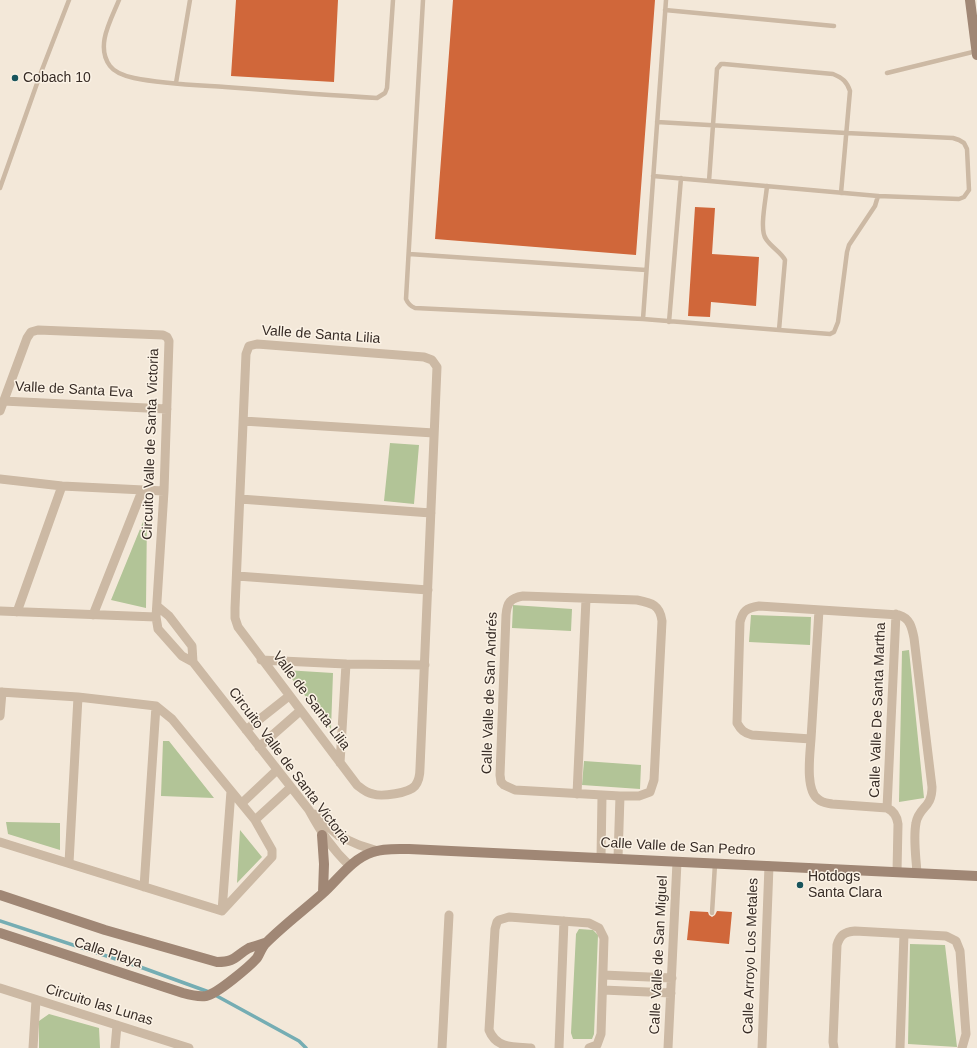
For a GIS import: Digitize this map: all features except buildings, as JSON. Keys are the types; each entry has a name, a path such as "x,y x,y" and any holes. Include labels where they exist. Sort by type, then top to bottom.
{"street":[{"path":"970,0 977,55"},
{"name":"Circuito Valle de Santa Victoria","path":"0,411 27,338 31,332 38,330 163,335 167,337 169,341 164,491 156,617 158,629 182,656 193,662 291,787 308,810 322,835 341,858 350,866"},
{"name":"Valle de Santa Lilia","path":"257,344 424,357 432,360 437,367 434,433 419,779 415,786 404,792 381,795 373,794 365,791 357,785 261,660 238,627 235,618 246,354 249,346 257,344"},
{"name":"Valle de Santa Eva","path":"3,401 167,409"},
{"path":"243,421 434,433"},
{"path":"0,479 62,486 164,491"},
{"path":"17,612 62,486"},
{"path":"93,615 142,491"},
{"path":"240,499 431,513"},
{"path":"236,576 428,590"},
{"name":"Calle Valle de San Andrés","path":"523,596 586,599 638,600 647,602 658,608 661,615 662,629 654,780 650,792 639,796 602,796 515,790 501,782 500,756 506,615 508,603 511,599 523,596"},
{"path":"577,794 586,599"},
{"name":"Circuito Valle de Santa Victoria","path":"157,606 169,616 192,646 193,662"},
{"path":"811,739 752,735 740,729 737,723 740,622 743,612 747,609 758,606 896,614 906,618 912,628 914,638 932,787 930,801 918,817 915,829 917,873"},
{"path":"819,610 811,739 810,784 813,795 824,803 887,808 892,810 897,818 897,872"},
{"path":"0,611 156,617"},
{"name":"Calle Valle De Santa Martha","path":"887,808 896,614"},
{"path":"261,660 346,664 424,665"},
{"path":"340,763 346,664"},
{"path":"0,716 1,692 78,697 156,706 172,719 255,820 272,850 272,857 222,911"},
{"path":"246,730 289,696"},
{"path":"69,863 78,697"},
{"path":"144,887 156,706"},
{"path":"259,747 300,711"},
{"path":"242,803 277,770"},
{"path":"255,820 291,787"},
{"path":"222,911 231,792"},
{"path":"601,858 602,796"},
{"path":"618,858 620,796"},
{"name":"Calle Valle de San Pedro","path":"308,810 339,836 359,845 378,851"},
{"path":"322,835 324,864 323,893"},
{"path":"0,842 222,911"},
{"name":"Calle Valle de San Pedro","path":"265,943 323,893 350,866 362,857 384,849 618,858 977,876"},
{"name":"Calle Valle de San Miguel","path":"668,1048 677,862"},
{"name":"Calle Arroyo Los Metales","path":"762,1048 769,866"},
{"path":"0,895 105,930 217,962 228,962 250,948 265,943"},
{"path":"442,1048 449,915"},
{"path":"531,1048 503,1046 498,1044 493,1040 489,1030 495,925 499,920 509,917 589,923 599,928 604,938 600,1040 597,1045 590,1048"},
{"path":"559,1048 564,921"},
{"path":"834,1048 836,953 839,937 844,933 855,931 946,936 956,941 960,950 966,1034 962,1048"},
{"name":"Calle Playa","path":"0,933 182,993 196,996 208,996 228,983 256,958 265,943"},
{"path":"900,1048 904,934"},
{"path":"603,975 672,978"},
{"name":"Circuito las Lunas","path":"0,988 189,1048"},
{"path":"603,990 671,993"},
{"path":"33,1048 36,1000"},
{"path":"115,1048 117,1025"}],"lane":[{"path":"0,188 40,75 69,0"},
{"path":"119,0 105,37 103,47 104,56 110,66 119,73 133,78 176,84 377,98 385,93 387,88 393,0"},
{"path":"176,84 190,0"},
{"path":"423,0 406,299 408,304 414,308 643,319 830,334 834,332 838,322 847,252 875,206 878,196"},
{"path":"643,319 666,0"},
{"path":"665,10 834,26"},
{"path":"887,73 976,51"},
{"path":"709,181 717,69 721,64 724,64 833,74 840,77 847,83 850,91 841,193"},
{"path":"653,176 878,196 959,198 964,197 969,190 967,149 964,143 953,138 657,122"},
{"path":"669,322 681,178"},
{"path":"767,186 763,232 768,242 783,256 785,260 779,330"},
{"path":"409,254 646,270"},
{"path":"712,913 715,864"}],"green space":[{"path":"390,443 419,445 414,504 384,501"},
{"path":"147,512 146,608 111,600"},
{"path":"513,605 572,609 571,631 512,628"},
{"path":"751,615 811,617 810,645 749,642"},
{"path":"909,650 924,798 899,802 902,651"},
{"path":"285,670 333,673 331,729"},
{"path":"163,741 169,741 214,798 161,796"},
{"path":"584,761 641,765 640,789 582,785"},
{"path":"6,822 60,823 60,850 8,834"},
{"path":"240,830 262,857 237,883"},
{"path":"579,929 593,930 598,935 594,1034 592,1039 573,1039 571,1033 576,934"},
{"path":"910,944 945,945 957,1047 908,1044"},
{"path":"49,1014 99,1028 100,1048 39,1048 39,1021"}],"waterway":[{"path":"0,921 143,968 209,992"},
{"path":"215,995 299,1041 306,1048"}],"place":[{"name":"Cobach 10","path":"15,78"},
{"name":"Hotdogs Santa Clara","path":"800,885"}]}
